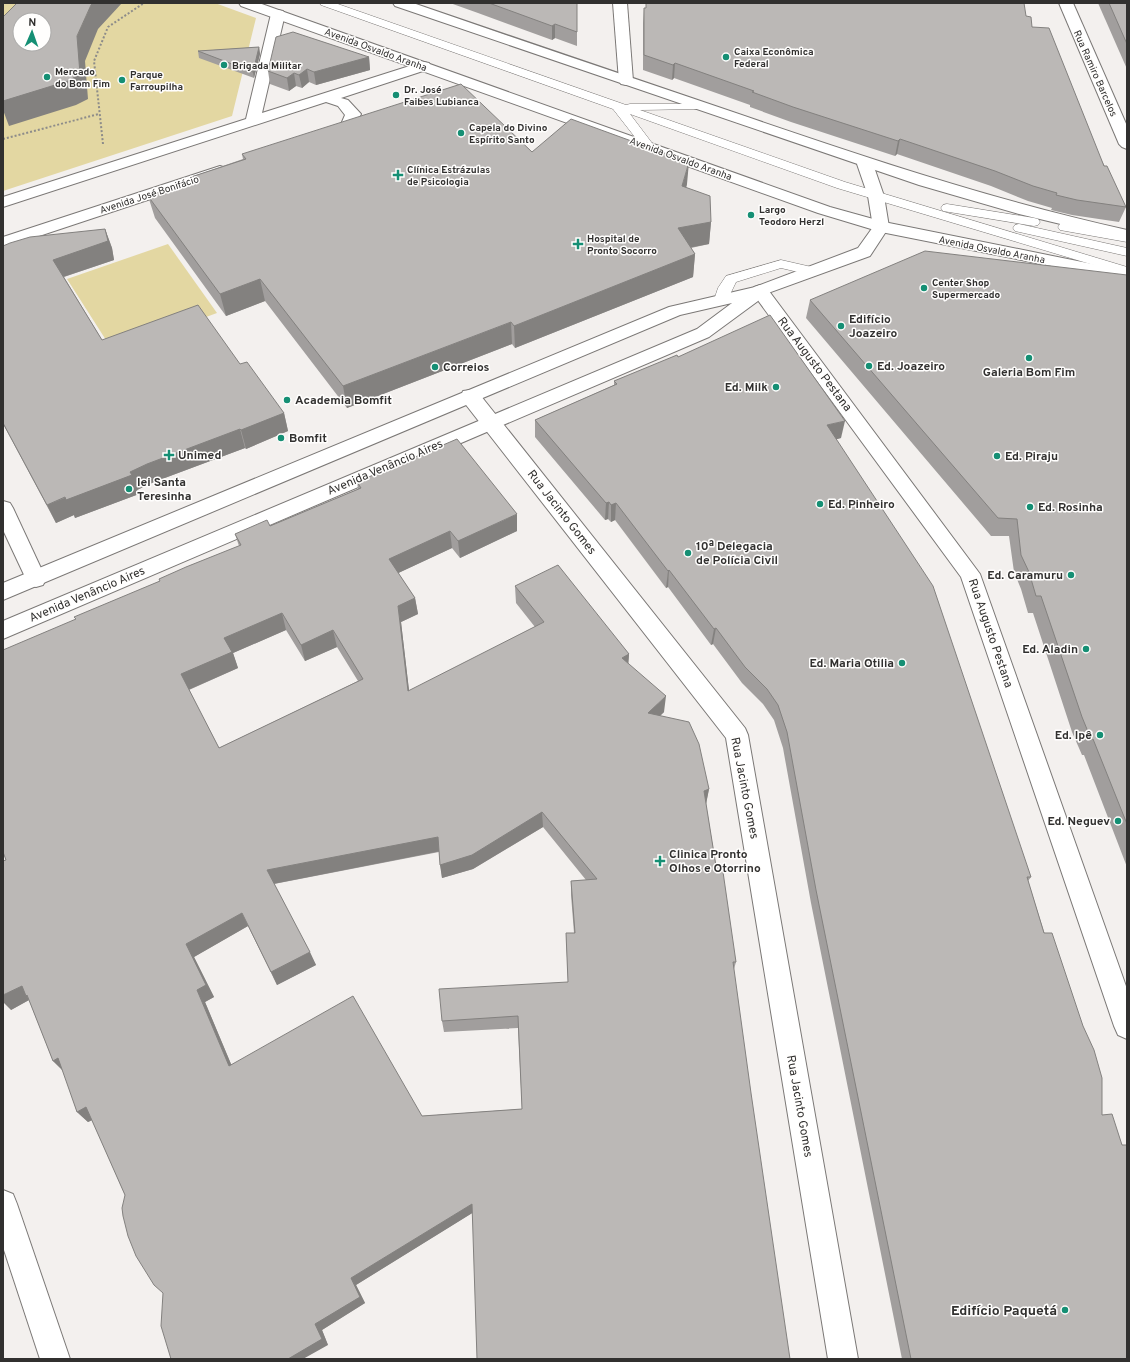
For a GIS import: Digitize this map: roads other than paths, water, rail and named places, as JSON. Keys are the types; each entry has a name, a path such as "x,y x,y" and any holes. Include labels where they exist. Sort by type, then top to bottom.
{"main road":[{"name":"Avenida Osvaldo Aranha","path":"246,3 824,210 881,227 1127,276"},
{"path":"400,3 865,164 1050,219 1127,237"},
{"path":"620,3 626,80"},
{"name":"Rua Ramiro Barcelos","path":"1066,3 1127,144"},
{"path":"253,121 278,14"},
{"path":"3,202 424,66"},
{"path":"454,92 477,85"},
{"path":"327,98 343,103 353,114 347,129"},
{"path":"865,164 876,196 881,227"},
{"name":"Avenida José Bonifácio","path":"3,243 235,166"},
{"name":"Avenida Venâncio Aires","path":"3,592 675,311 760,291 864,252 881,227"},
{"name":"Avenida Venâncio Aires","path":"3,630 703,333 760,291"},
{"name":"Rua Augusto Pestana","path":"760,291 970,574 1127,1026"},
{"name":"Rua Jacinto Gomes","path":"470,396 737,735 843,1359"},
{"path":"3,508 36,578"},
{"path":"3,1204 55,1359"}],"lane":[{"path":"325,3 618,107 876,196 1127,271"},
{"path":"618,107 698,106"},
{"path":"618,107 649,147"},
{"path":"876,196 1127,237"},
{"path":"876,196 1127,252"},
{"path":"721,300 725,288 731,279 781,264 811,271"}],"place":[{"name":"Caixa Econômica Federal","path":"726,57"},
{"name":"Brigada Militar","path":"224,65"},
{"name":"Mercado do Bom Fim","path":"47,77"},
{"name":"Parque Farroupilha","path":"122,80"},
{"name":"Dr. José Faibes Lubianca","path":"396,95"},
{"name":"Capela do Divino Espírito Santo","path":"461,133"},
{"name":"Clínica Estrázulas de Psicologia","path":"398,175"},
{"name":"Largo Teodoro Herzl","path":"751,215"},
{"name":"Hospital de Pronto Socorro","path":"578,244"},
{"name":"Center Shop Supermercado","path":"924,288"},
{"name":"Edifício Joazeiro","path":"841,326"},
{"name":"Galeria Bom Fim","path":"1029,358"},
{"name":"Ed. Joazeiro","path":"869,366"},
{"name":"Correios","path":"435,367"},
{"name":"Ed. Milk","path":"776,387"},
{"name":"Academia Bomfit","path":"287,400"},
{"name":"Bomfit","path":"281,438"},
{"name":"Unimed","path":"169,455"},
{"name":"Ed. Piraju","path":"997,456"},
{"name":"Iei Santa Teresinha","path":"129,489"},
{"name":"Ed. Pinheiro","path":"820,504"},
{"name":"Ed. Rosinha","path":"1030,507"},
{"name":"10ª Delegacia de Polícia Civil","path":"688,553"},
{"name":"Ed. Caramuru","path":"1071,575"},
{"name":"Ed. Aladin","path":"1086,649"},
{"name":"Ed. Maria Otilia","path":"902,663"},
{"name":"Ed. Ipê","path":"1100,735"},
{"name":"Ed. Neguev","path":"1118,821"},
{"name":"Clinica Pronto Olhos e Otorrino","path":"660,861"},
{"name":"Edifício Paquetá","path":"1065,1310"}]}
